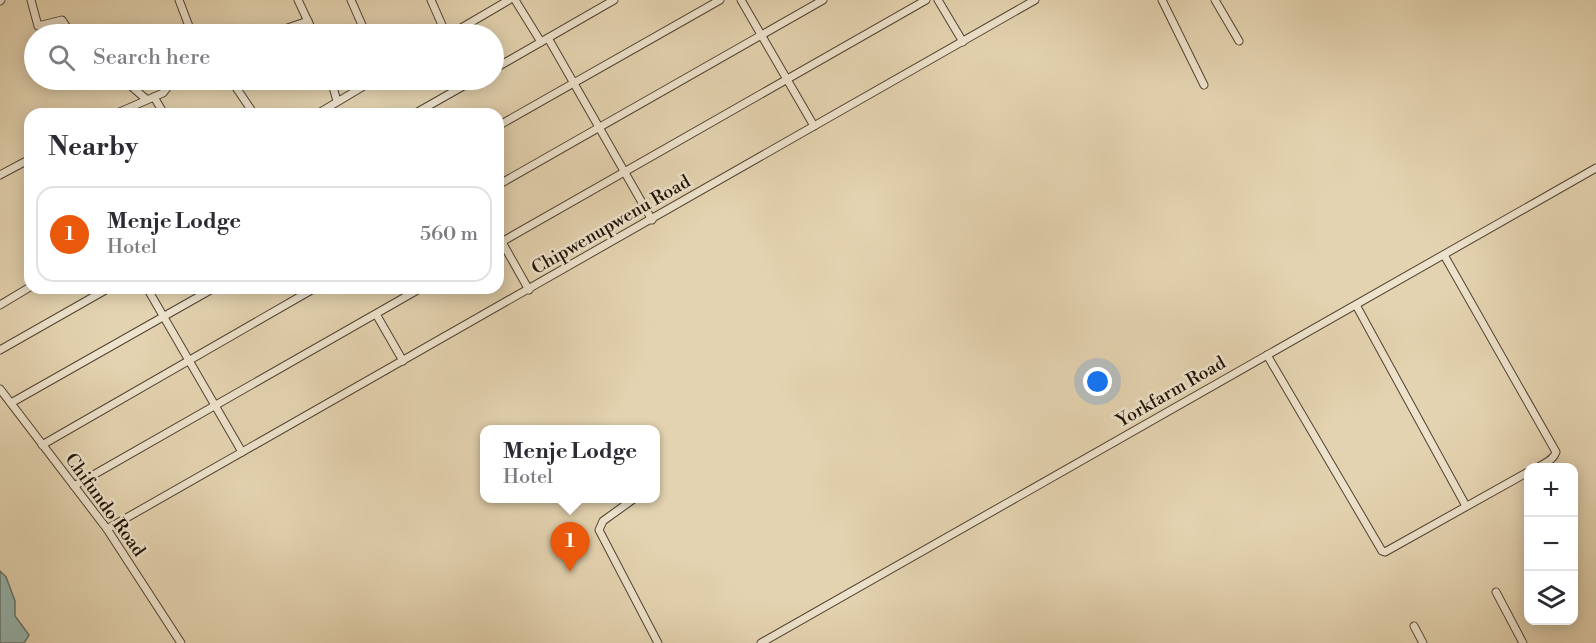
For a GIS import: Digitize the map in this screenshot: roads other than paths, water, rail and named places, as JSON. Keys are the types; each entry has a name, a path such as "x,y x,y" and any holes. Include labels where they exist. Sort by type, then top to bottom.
{"street":[{"path":"31,0 37,24"},
{"path":"178,0 188,24"},
{"path":"298,0 309,24"},
{"path":"351,0 362,24"},
{"path":"431,0 442,24"},
{"path":"468,24 509,0"},
{"path":"515,0 574,83 652,220"},
{"path":"504,63 614,0"},
{"path":"504,123 720,0"},
{"path":"741,0 814,126"},
{"path":"504,182 823,0"},
{"path":"504,237 625,172 926,0"},
{"path":"938,0 963,42"},
{"name":"Chipwenupwenu Road","path":"107,529 1035,0"},
{"path":"1162,0 1204,85"},
{"path":"1215,0 1239,41"},
{"path":"46,24 62,20 65,24"},
{"path":"299,24 308,21"},
{"path":"136,90 146,99"},
{"path":"127,108 146,99 154,98 167,90"},
{"path":"238,90 250,108"},
{"path":"334,90 337,101"},
{"path":"326,108 356,90"},
{"path":"430,108 458,90"},
{"path":"154,98 160,108"},
{"path":"0,176 24,162"},
{"name":"Yorkfarm Road","path":"761,643 1596,168"},
{"path":"504,248 529,290"},
{"path":"1444,255 1556,452 1555,457 1545,463"},
{"path":"0,304 24,290"},
{"path":"0,350 98,294"},
{"path":"150,294 242,452"},
{"path":"11,403 203,294"},
{"path":"42,445 305,294"},
{"path":"74,486 411,294"},
{"path":"1356,305 1466,506"},
{"path":"376,314 403,361"},
{"path":"1267,355 1382,550 1388,552 1524,474"},
{"name":"Chifundo Road","path":"0,388 107,529 181,643"},
{"path":"628,503 603,520 599,530 658,643"},
{"path":"1496,592 1523,643"},
{"path":"1414,626 1423,643"}],"water":[{"path":"0,571 6,577 15,601 15,616 29,635 24,643 0,643"}],"place":[{"name":"Menje Lodge","path":"570,572"}]}
